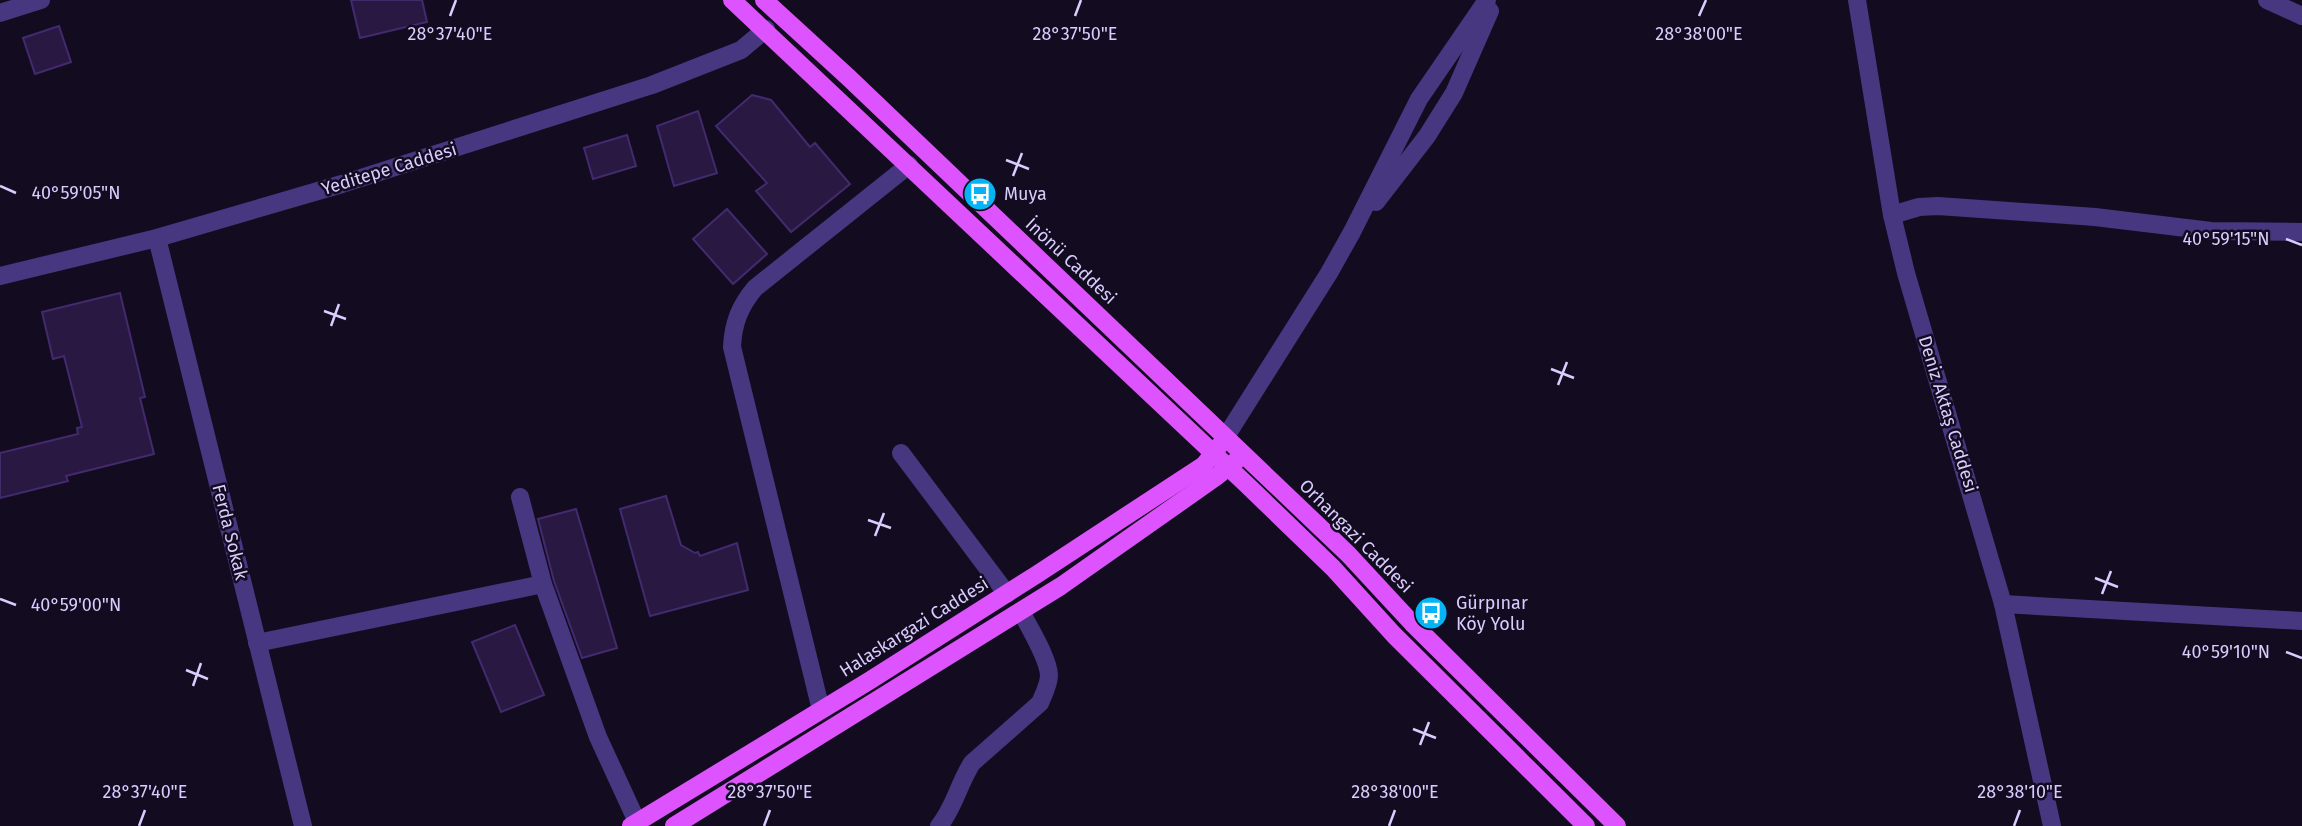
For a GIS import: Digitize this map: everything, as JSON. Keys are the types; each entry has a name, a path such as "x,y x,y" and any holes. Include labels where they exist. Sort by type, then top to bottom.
{"main road":[{"path":"732,0 766,29 1333,568 1394,635 1586,826"},
{"name":"İnönü Caddesi","path":"764,0 1243,454"},
{"path":"832,92 848,77"},
{"path":"909,165 925,151"},
{"path":"1020,272 1035,256"},
{"name":"Halaskargazi Caddesi","path":"635,825 1007,594 1204,465 1225,438"},
{"path":"684,824 1072,578 1228,468 1243,454"},
{"name":"Orhangazi Caddesi","path":"1243,454 1348,554 1412,623 1617,826"},
{"path":"1333,568 1348,554"},
{"path":"1007,594 1021,611"},
{"path":"1394,635 1412,623"},
{"path":"1448,689 1465,676"},
{"path":"821,710 826,733"},
{"path":"1505,746 1523,733"}],"street":[{"path":"0,13 41,0"},
{"path":"1225,438 1352,232 1419,99 1487,0"},
{"path":"1352,232 1427,136 1454,93 1494,0"},
{"name":"Deniz Aktaş Caddesi","path":"1857,0 1892,215 1906,273 2003,604 2052,826"},
{"path":"2267,0 2302,16"},
{"name":"Yeditepe Caddesi","path":"0,276 157,238 342,184 652,85 741,50 766,29"},
{"path":"821,710 732,347 733,333 740,308 755,288 909,165"},
{"path":"1892,215 1919,207 1938,206 2095,217 2211,231 2302,232"},
{"name":"Ferda Sokak","path":"157,238 303,826"},
{"path":"901,453 1007,594"},
{"path":"520,497 543,584 598,737 635,825"},
{"path":"257,643 543,584"},
{"path":"2003,604 2302,621"},
{"path":"939,826 947,816 972,763 1040,703 1045,692 1049,675 1045,660 1021,611"}],"building":[{"path":"351,0 422,0 427,22 360,38"},
{"path":"59,26 71,62 35,74 23,38"},
{"path":"752,95 771,100 810,147 815,143 850,184 791,232 756,191 767,183 716,126"},
{"path":"698,111 717,173 674,186 657,126"},
{"path":"627,135 636,166 593,179 584,148"},
{"path":"727,209 767,254 733,284 693,239"},
{"path":"120,293 145,397 140,398 154,454 66,476 68,481 0,498 0,453 78,434 77,428 82,427 64,356 53,359 42,312"},
{"path":"666,496 681,545 698,552 700,556 737,543 748,590 650,616 620,509"},
{"path":"576,509 617,648 582,658 554,581 538,519"},
{"path":"515,625 544,695 501,712 472,642"}],"place":[{"name":"Muya","path":"980,194"},
{"name":"Gürpınar Köy Yolu","path":"1431,613"}]}
